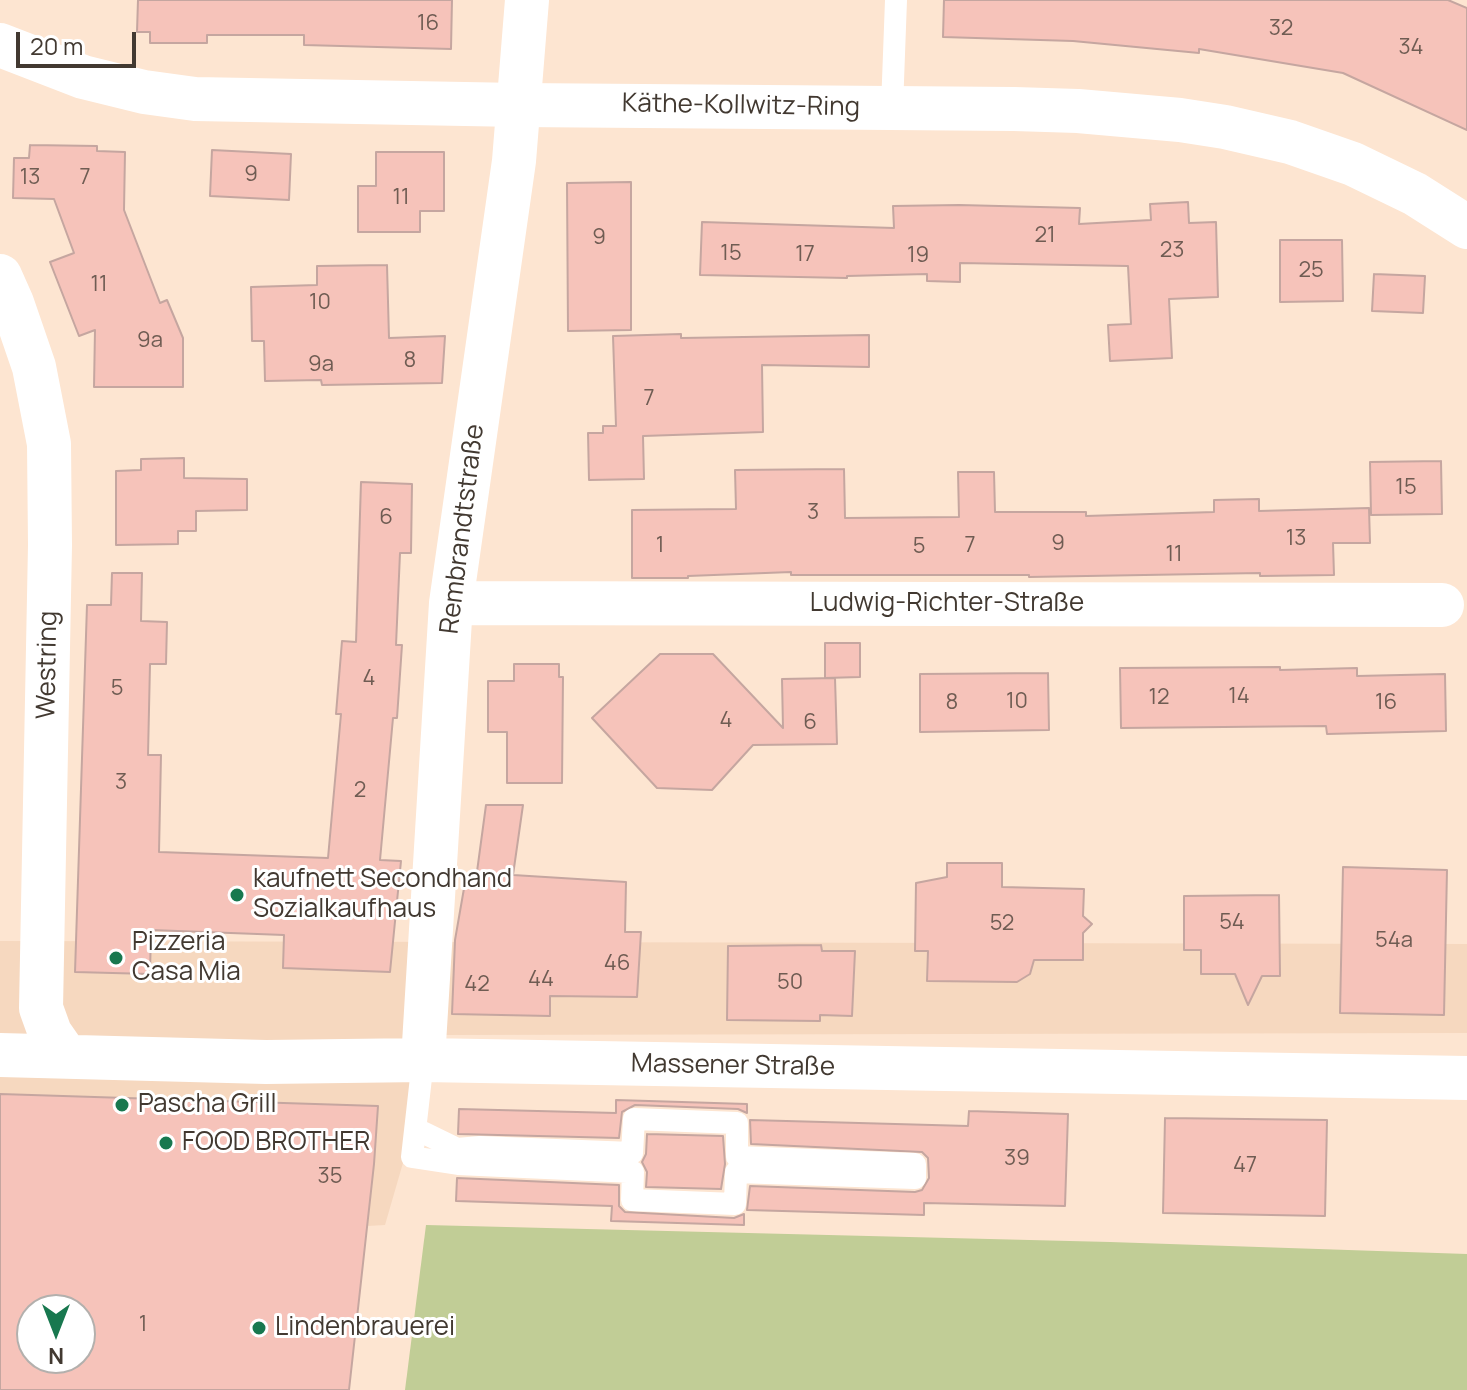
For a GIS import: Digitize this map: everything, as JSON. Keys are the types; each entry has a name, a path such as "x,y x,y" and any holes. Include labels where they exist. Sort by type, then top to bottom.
{"street":[{"name":"Rembrandtstraße","path":"423,1060 451,603 514,161 527,0"},
{"name":"Käthe-Kollwitz-Ring","path":"0,45 83,77 144,92 195,99 1078,111 1225,127 1290,142 1353,164 1415,194 1467,227"},
{"name":"Westring","path":"0,276 34,367 49,444 50,545 41,1008 50,1033 66,1056"},
{"name":"Ludwig-Richter-Straße","path":"451,603 1442,605"},
{"name":"Massener Straße","path":"0,1055 266,1062 423,1060 1467,1078"}],"lane":[{"path":"892,108 896,0"},
{"path":"416,1129 457,1149 480,1147 632,1153 634,1119 737,1123 737,1157 915,1164 915,1178 736,1172 735,1204 632,1200 633,1172 458,1164 412,1157 423,1060"}],"shaded area":[{"path":"0,941 1467,944 1467,1033 440,1035 385,1225 0,1247"}],"green space":[{"path":"426,1225 1467,1254 1467,1390 405,1390"}],"building":[{"path":"138,0 452,0 451,49 304,45 304,35 207,35 207,43 150,43 150,32 137,32"},
{"path":"944,0 1448,0 1467,8 1467,130 1343,73 1199,49 1199,53 1073,41 943,37"},
{"path":"30,145 97,146 97,151 125,152 124,210 160,303 167,300 183,338 183,387 94,387 95,330 79,336 50,262 74,253 54,199 13,198 14,158 29,158"},
{"path":"212,150 291,154 289,200 210,196"},
{"path":"376,152 444,152 444,211 420,211 420,232 358,232 358,186 376,186"},
{"path":"631,182 631,330 568,331 567,183"},
{"path":"1188,202 1189,223 1216,222 1218,297 1169,299 1172,358 1110,361 1108,325 1131,324 1128,266 960,263 960,282 927,281 927,274 847,278 700,275 702,222 894,228 893,206 959,205 1080,208 1079,224 1151,220 1150,204"},
{"path":"1280,240 1342,240 1343,301 1280,302"},
{"path":"387,265 389,338 445,336 442,383 322,385 321,380 265,381 264,341 252,341 251,287 317,285 317,266"},
{"path":"1374,274 1425,276 1423,313 1372,311"},
{"path":"681,334 681,338 869,335 869,367 762,365 763,432 643,436 644,479 589,480 588,433 603,433 603,426 616,426 613,336"},
{"path":"184,458 184,478 247,479 247,510 196,511 196,531 178,531 178,544 116,545 116,471 141,470 141,459"},
{"path":"1441,461 1442,514 1371,515 1370,462"},
{"path":"844,469 845,518 959,517 958,472 994,472 995,512 1086,512 1086,516 1214,512 1214,500 1259,499 1259,511 1369,508 1370,543 1333,543 1334,575 1260,576 1260,573 1029,577 791,575 791,572 632,578 632,510 736,509 735,470"},
{"path":"361,482 412,484 411,553 400,553 396,645 402,645 397,718 393,718 380,860 401,861 390,972 283,968 284,935 151,930 150,974 75,972 87,605 111,605 112,573 142,573 141,621 167,622 166,664 150,664 148,755 161,755 159,852 328,858 341,714 336,714 342,641 356,642"},
{"path":"825,643 860,643 860,677 825,678"},
{"path":"660,654 713,654 783,728 782,679 835,678 837,744 753,745 712,790 657,788 592,718"},
{"path":"514,664 559,664 559,677 563,677 562,783 507,783 507,732 488,732 488,681 514,681"},
{"path":"1280,667 1280,670 1357,668 1357,676 1445,674 1446,731 1327,734 1326,726 1121,728 1120,668"},
{"path":"1048,673 1049,730 920,732 920,674"},
{"path":"486,805 523,805 513,875 626,882 625,932 641,932 637,997 550,996 550,1016 452,1014 455,940 466,877 476,879"},
{"path":"947,863 1002,863 1002,887 1084,889 1083,916 1092,924 1083,933 1083,960 1034,960 1030,974 1017,982 927,981 928,951 915,951 916,883 947,877"},
{"path":"1343,867 1447,870 1444,1015 1340,1013"},
{"path":"1279,895 1280,976 1262,976 1248,1005 1235,974 1201,974 1201,950 1184,950 1184,896"},
{"path":"821,945 822,951 855,951 852,1016 820,1015 820,1021 727,1020 728,946"},
{"path":"0,1094 378,1106 349,1390 0,1390"},
{"path":"616,1100 747,1104 747,1113 738,1109 635,1105 622,1112 619,1138 458,1134 459,1109 616,1113"},
{"path":"969,1111 1068,1114 1065,1206 924,1203 924,1215 747,1210 750,1186 915,1192 922,1190 929,1178 928,1158 922,1152 751,1144 750,1120 968,1126"},
{"path":"1165,1118 1327,1120 1325,1216 1163,1213"},
{"path":"647,1134 723,1136 725,1164 721,1189 646,1187 647,1172 642,1162 646,1154"},
{"path":"457,1178 619,1185 619,1206 625,1212 734,1218 744,1214 744,1225 611,1221 612,1206 456,1201"}],"place":[{"name":"kaufnett Secondhand Sozialkaufhaus","path":"237,895"},
{"name":"Pizzeria Casa Mia","path":"116,958"},
{"name":"Pascha Grill","path":"122,1105"},
{"name":"FOOD BROTHER","path":"166,1143"},
{"name":"Lindenbrauerei","path":"259,1328"}]}
